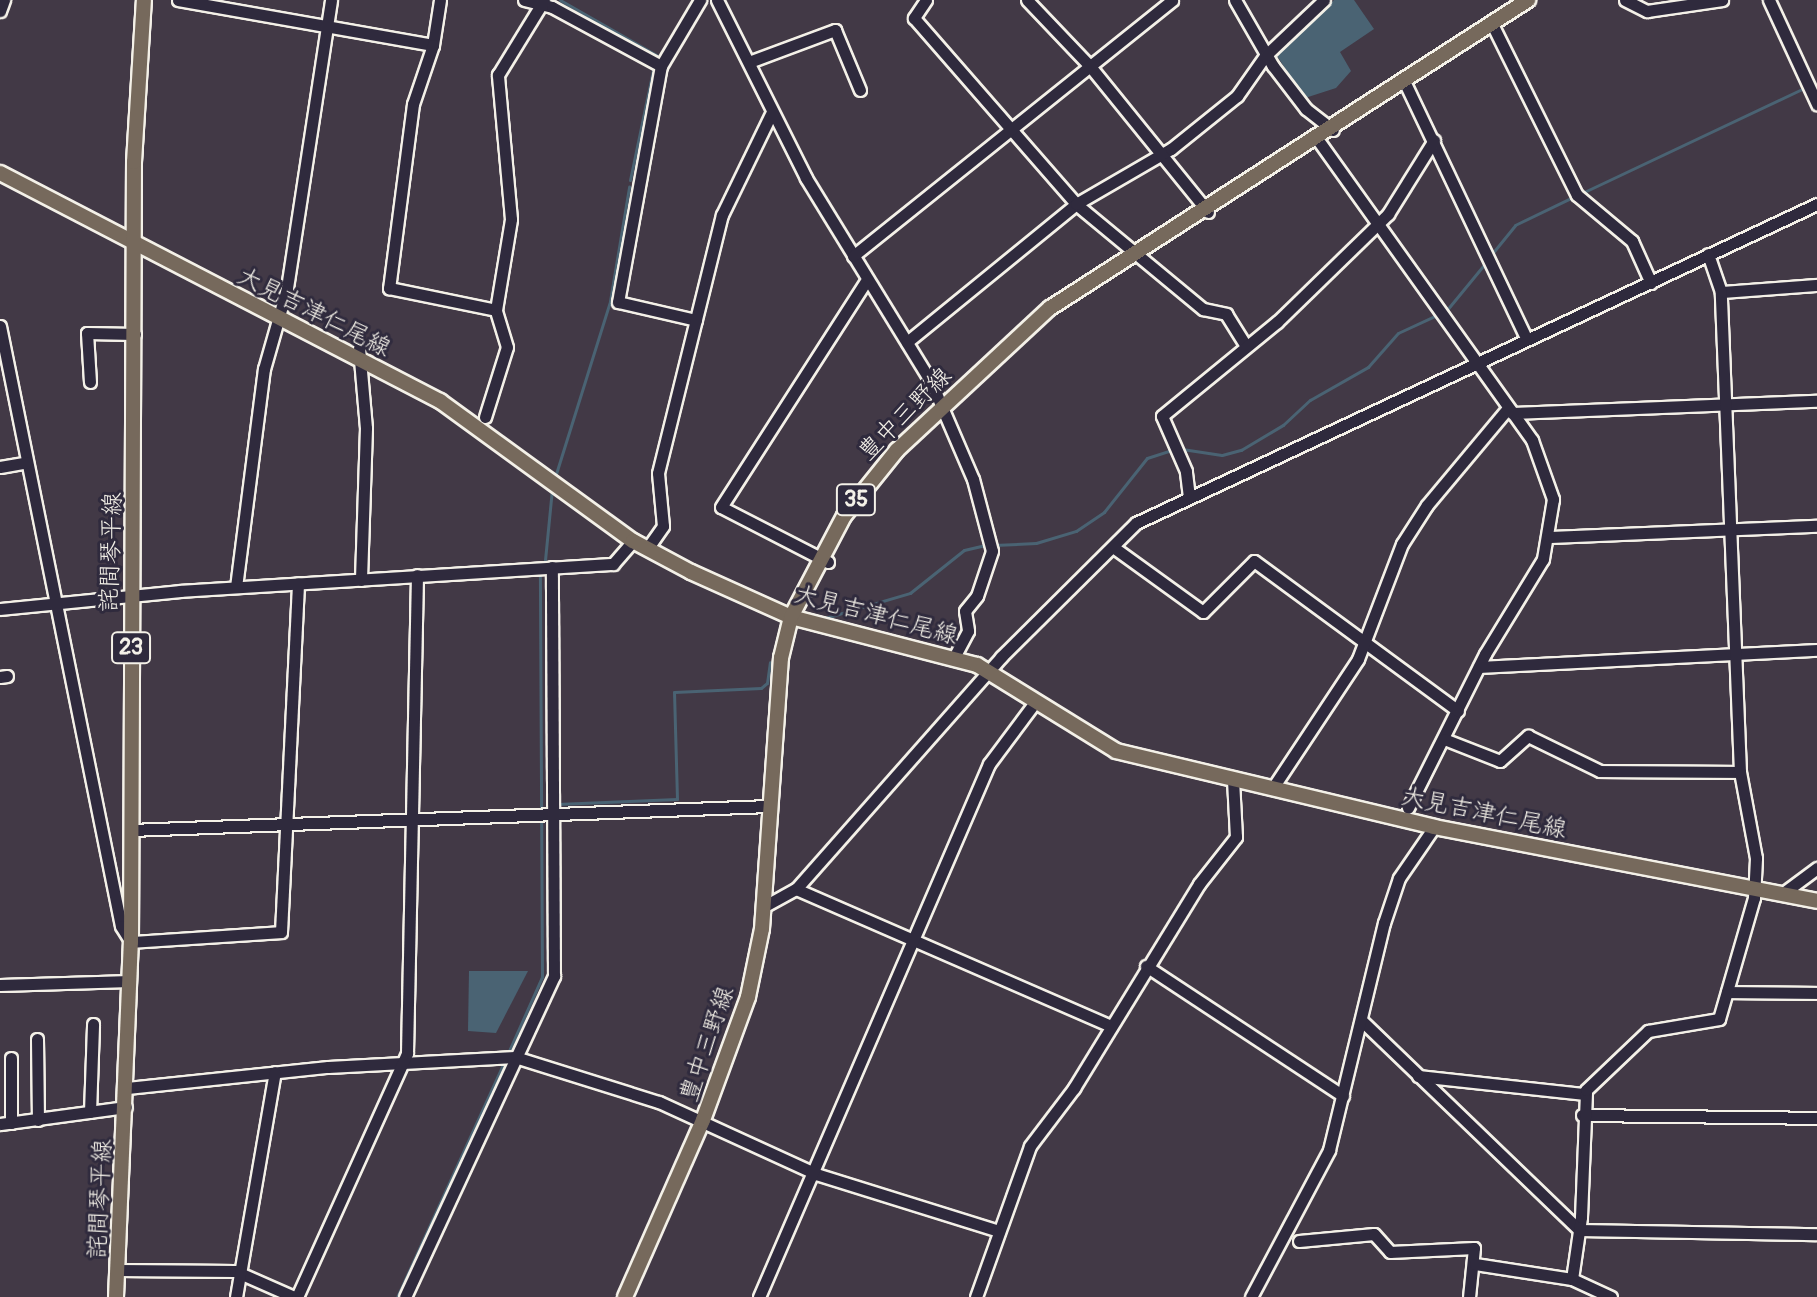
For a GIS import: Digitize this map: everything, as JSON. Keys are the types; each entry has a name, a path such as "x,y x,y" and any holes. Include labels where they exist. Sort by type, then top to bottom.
{"main road":[{"name":"詫間琴平線","path":"116,1297 131,942 135,244 144,0"},
{"name":"豊中三野線","path":"625,1297 703,1120 748,997 763,907 775,697 791,617 869,482 943,406 1031,323 1134,252 1318,140 1528,0"},
{"name":"大見吉津仁尾線","path":"0,173 280,320 360,354 440,401 647,549 791,617 954,657 989,670 1116,751 1434,827 1817,901"}],"street":[{"path":"0,11 4,0"},
{"path":"178,0 433,45"},
{"path":"236,587 264,369 280,320 331,0"},
{"path":"440,0 433,45 413,104 389,288 496,310"},
{"path":"524,0 543,2 661,66"},
{"path":"696,320 618,302 661,66 700,0"},
{"path":"717,0 772,112 943,406 973,479 992,551 977,596 965,611 968,631 954,657"},
{"path":"926,0 914,18 1076,204 1203,309 1226,314 1246,346"},
{"path":"1027,0 1090,66 1206,210"},
{"path":"853,256 1172,0"},
{"path":"1235,0 1265,56 1306,109 1333,130"},
{"path":"907,342 1076,204 1160,153 1237,96 1265,56 1324,0"},
{"path":"1625,0 1647,11 1722,0"},
{"path":"1769,0 1817,104"},
{"path":"485,417 506,355 496,310 511,219 498,75 543,2"},
{"path":"1492,24 1577,195 1632,241 1651,283"},
{"path":"749,62 835,30 860,90"},
{"path":"1405,83 1526,338"},
{"path":"647,549 663,526 658,473 722,215 772,112"},
{"path":"1318,140 1375,225 1510,410 1543,462 1553,499 1550,537 1543,559 1479,667 1408,808"},
{"path":"1189,497 1186,471 1162,416 1277,322 1375,225 1408,188 1434,140"},
{"path":"763,907 796,889 989,670 1136,523 1817,204"},
{"path":"1572,1279 1579,1230 1585,1094 1648,1031 1719,1019 1754,889 1756,858 1740,772 1738,650 1721,292 1708,254"},
{"path":"824,560 721,507 867,280"},
{"path":"1721,292 1817,285"},
{"path":"0,326 2,352 121,926 131,942 278,934 298,583"},
{"path":"90,382 87,333 135,334"},
{"path":"360,354 366,428 361,580"},
{"path":"1272,789 1344,685 1402,544 1427,505 1510,410 1728,407 1817,401"},
{"path":"0,467 27,462"},
{"path":"1550,537 1731,527 1817,526"},
{"path":"0,609 236,587 613,564 633,541"},
{"path":"1113,547 1203,612 1254,561 1365,639 1458,711"},
{"path":"405,1297 554,976 552,567"},
{"path":"118,1270 241,1273 296,1297 405,1062 417,575"},
{"path":"1479,667 1738,650 1817,650"},
{"path":"759,1297 816,1174 912,940 989,764 1036,701"},
{"path":"1444,739 1500,761 1528,736 1600,771 1740,772"},
{"path":"976,1297 996,1230 1030,1146 1074,1088 1146,966 1236,837 1233,779"},
{"path":"130,830 769,806"},
{"path":"1251,1297 1301,1211 1329,1150 1399,878 1434,827"},
{"path":"1782,894 1817,868"},
{"path":"796,889 1111,1026"},
{"path":"1146,966 1343,1096"},
{"path":"0,985 130,981"},
{"path":"1727,992 1817,993"},
{"path":"1361,1020 1579,1230 1817,1234"},
{"path":"90,1112 93,1024"},
{"path":"37,1039 42,1081 38,1120"},
{"path":"127,1088 275,1072 515,1057 593,1078 703,1120 816,1174 996,1230"},
{"path":"11,1058 6,1124 126,1107"},
{"path":"236,1297 275,1072"},
{"path":"1418,1076 1585,1094"},
{"path":"1582,1115 1817,1118"},
{"path":"1299,1241 1374,1234 1390,1252 1474,1248 1475,1264 1469,1297"},
{"path":"1475,1264 1572,1279 1611,1297"}],"water":[{"path":"1334,0 1354,0 1374,29 1340,52 1351,71 1336,88 1305,98 1277,56"},
{"path":"469,971 528,971 496,1033 468,1031"}],"waterway":[{"path":"560,0 656,55"},
{"path":"630,180 653,70"},
{"path":"1582,193 1806,87"},
{"path":"555,477 610,301 629,187"},
{"path":"1491,255 1515,225 1575,196"},
{"path":"1446,311 1487,261"},
{"path":"1182,449 1222,455 1241,450 1283,425 1310,400 1368,367 1398,333 1439,314"},
{"path":"994,545 1036,543 1076,531 1104,512 1147,458 1174,449"},
{"path":"545,560 552,489"},
{"path":"825,618 910,593 964,550 986,545"},
{"path":"508,1053 542,977 540,576"},
{"path":"557,804 677,799 674,692 761,688 767,683 770,662"},
{"path":"397,1297 505,1060"}]}
